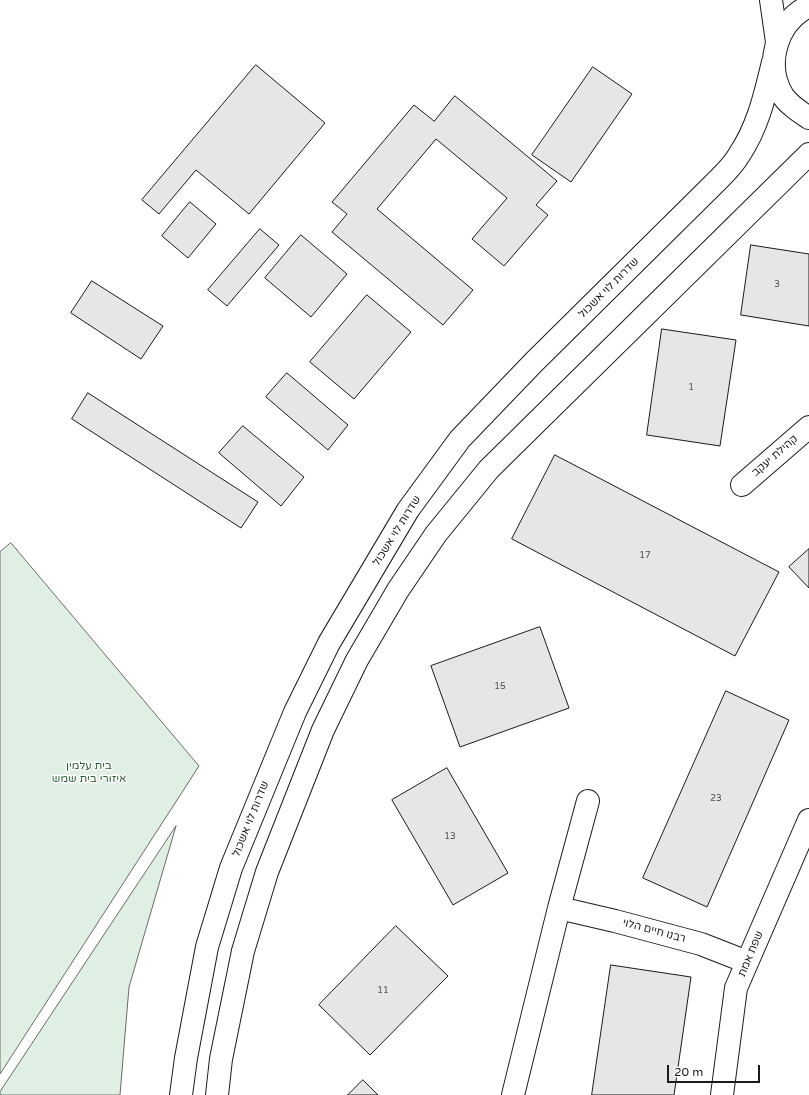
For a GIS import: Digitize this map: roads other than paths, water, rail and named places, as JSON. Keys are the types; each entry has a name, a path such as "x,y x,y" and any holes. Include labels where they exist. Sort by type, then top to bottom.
{"main road":[{"path":"771,0 776,80 784,96 796,110 809,118"},
{"path":"775,52 783,28 794,16 809,6"},
{"name":"שדרות לוי אשכול","path":"181,1095 186,1058 207,947 231,868 295,712 329,643 408,510 460,439 534,362 719,179 739,156 753,131 764,100 775,52"},
{"path":"216,1095 221,1059 244,950 267,872 323,730 357,660 398,590 436,534 489,469 560,397 596,364 809,154"},
{"name":"קהילת יעקב","path":"742,485 809,427"},
{"path":"513,1095 559,908 588,801"},
{"name":"שפת אמת","path":"722,1095 736,988 809,820"},
{"name":"רבנו חיים הלוי","path":"559,908 701,944 748,962"}],"park label":[{"name":"בית עלמין איזורי בית שמש","path":"89,772"}]}
